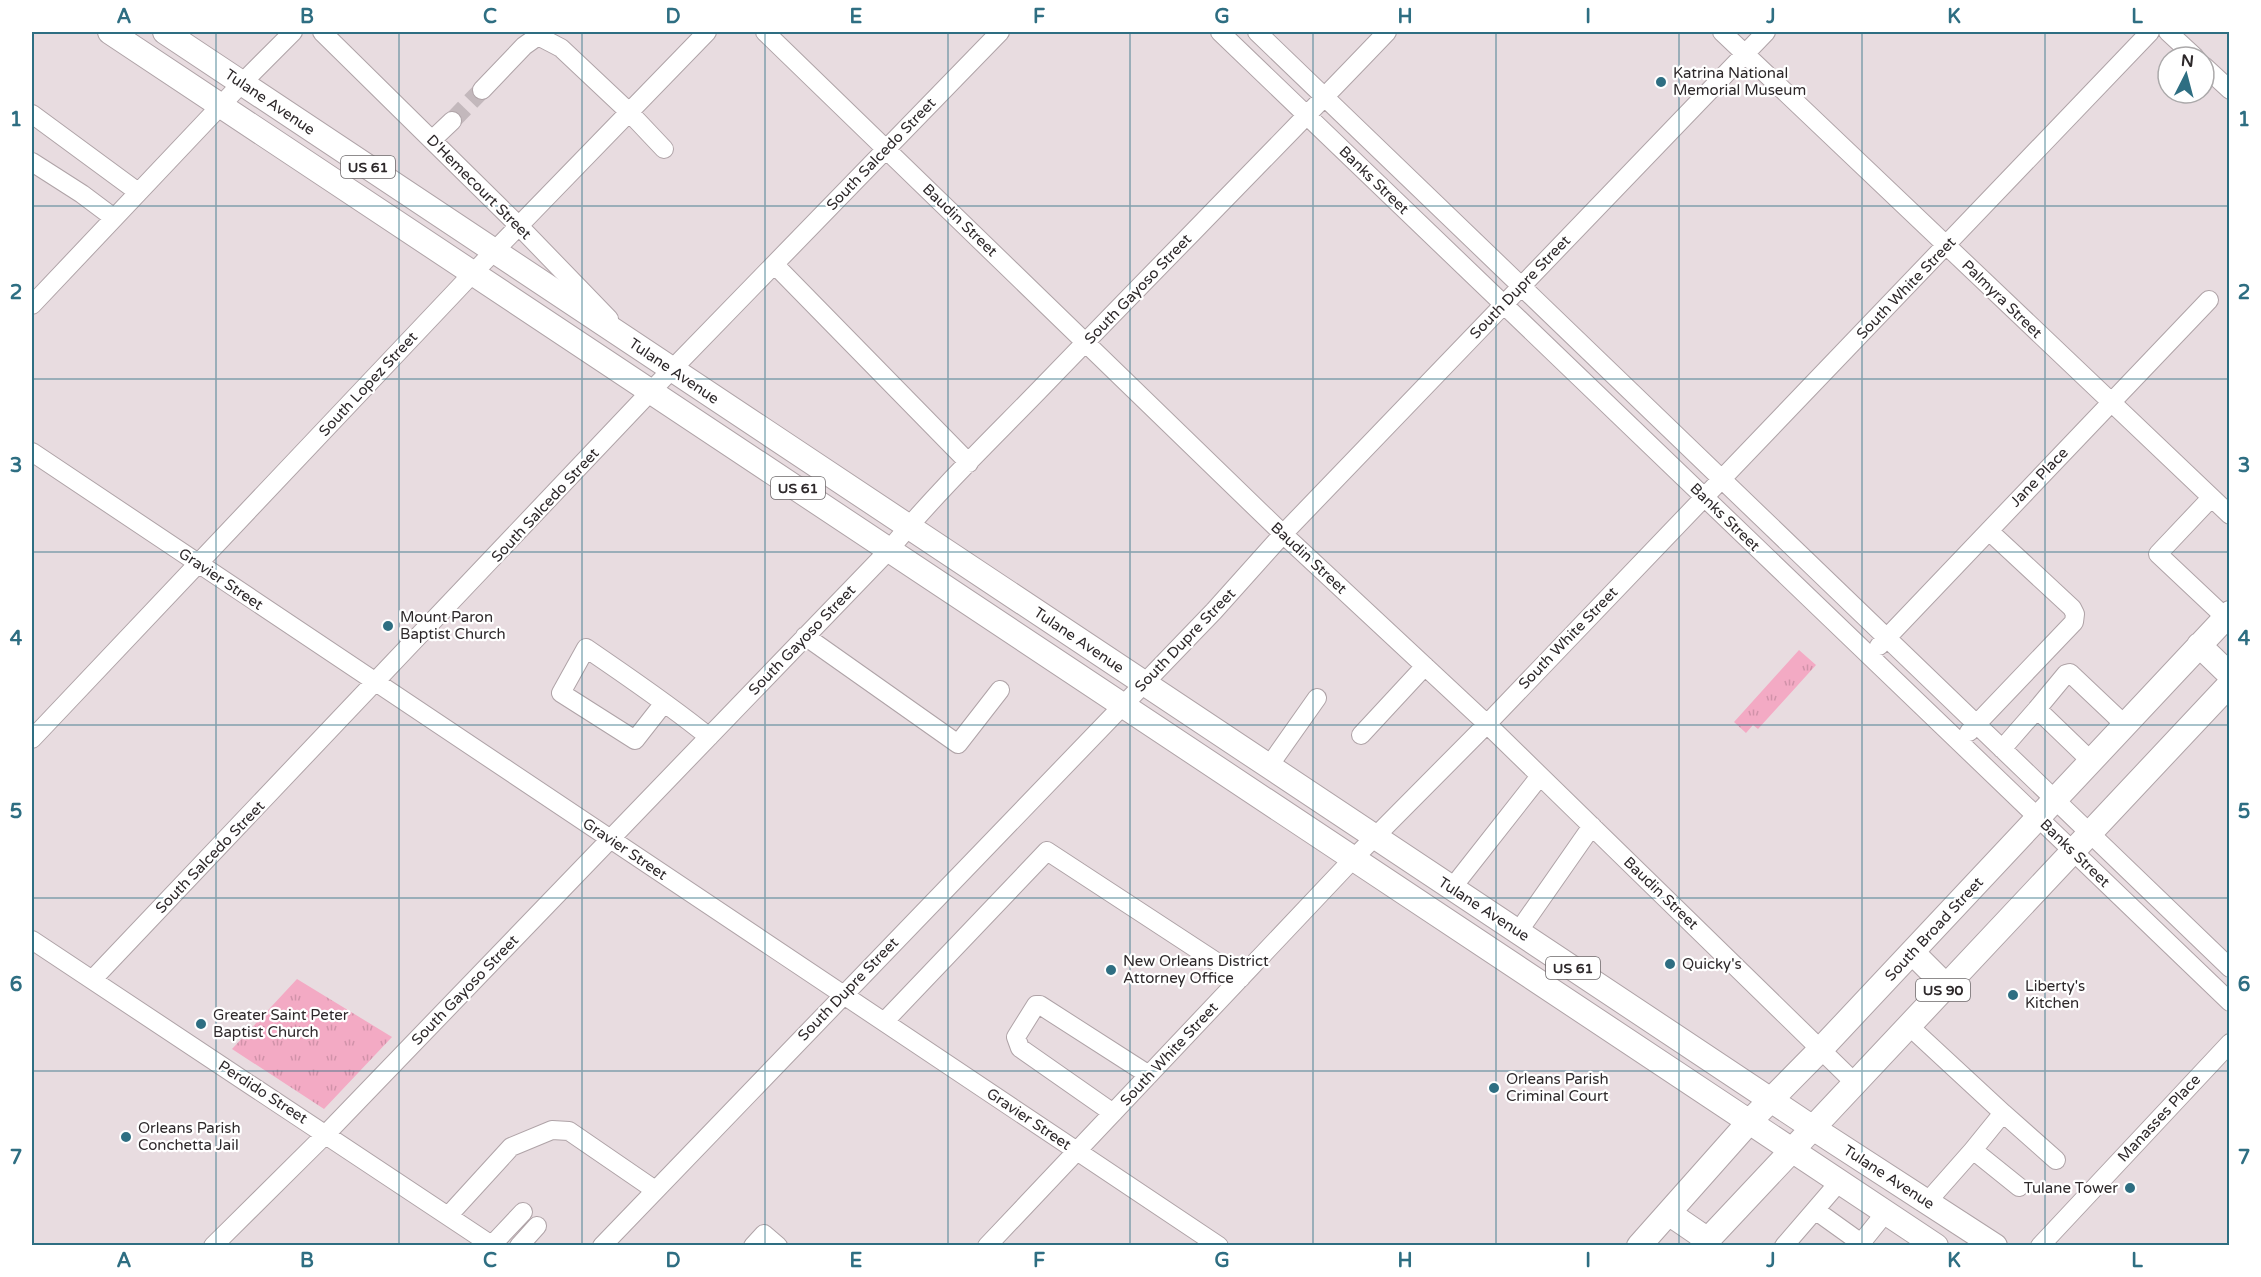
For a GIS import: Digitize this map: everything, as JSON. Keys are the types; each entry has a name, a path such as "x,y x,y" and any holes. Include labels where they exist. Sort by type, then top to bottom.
{"main road":[{"name":"Tulane Avenue","path":"110,32 1936,1245"},
{"name":"Tulane Avenue","path":"165,32 1813,1128 1995,1245"},
{"name":"South Broad Street","path":"1639,1245 1670,1214 1750,1121 1821,1049 2228,616"},
{"path":"2199,645 2229,675"},
{"name":"US 90","path":"1813,1128 2229,684"},
{"path":"1912,952 1946,986"},
{"path":"1670,1214 1709,1244 1813,1128"}],"street":[{"path":"32,305 293,32"},
{"name":"D'Hemecourt Street","path":"322,32 519,226 633,344"},
{"name":"South Lopez Street","path":"32,739 494,251 707,32"},
{"name":"Baudin Street","path":"765,32 1283,534 1487,724 1856,1083"},
{"name":"South Salcedo Street","path":"92,980 651,391 673,371 1000,32"},
{"name":"Banks Street","path":"1220,32 2229,1002"},
{"name":"Banks Street","path":"1257,32 2229,968"},
{"name":"South Gayoso Street","path":"213,1245 326,1134 890,549 908,527 1086,341 1308,116 1387,32"},
{"name":"Palmyra Street","path":"1722,32 2229,515"},
{"name":"South Dupre Street","path":"602,1245 1215,611 1283,534 1766,32"},
{"name":"South White Street","path":"987,1245 1354,858 1487,724 2150,32"},
{"path":"2168,32 2182,45"},
{"path":"482,90 524,46 538,36 561,48 629,112 663,149"},
{"path":"2216,78 2229,90"},
{"path":"32,114 138,192"},
{"path":"432,140 452,121"},
{"path":"32,162 114,218"},
{"path":"775,265 969,463"},
{"name":"Jane Place","path":"1869,656 2209,300"},
{"name":"Gravier Street","path":"32,452 1219,1245"},
{"path":"2211,498 2158,554 2228,616"},
{"path":"1959,742 2076,618 2072,608 1989,531"},
{"path":"805,636 958,744 1000,690"},
{"path":"664,703 635,740 561,693 586,648 664,703 709,737"},
{"path":"1360,735 1425,666"},
{"path":"2002,749 2066,674 2070,673 2125,725"},
{"path":"1269,766 1317,698"},
{"path":"2037,709 2091,761"},
{"path":"1452,888 1540,776"},
{"path":"1518,932 1592,826"},
{"path":"884,1022 1047,851 1241,978"},
{"name":"Perdido Street","path":"32,940 493,1245"},
{"path":"1113,1113 1020,1048 1016,1037 1036,1005 1040,1005 1149,1076"},
{"path":"1908,1026 2056,1160"},
{"name":"Manasses Place","path":"2040,1245 2229,1043"},
{"path":"1928,1201 2003,1113"},
{"path":"448,1216 511,1147 552,1130 569,1131 655,1190"},
{"path":"1973,1150 2019,1187"},
{"path":"1784,1245 1840,1181"},
{"path":"1815,1210 1860,1244 1886,1212"},
{"path":"493,1245 523,1212"},
{"path":"519,1245 537,1226"},
{"path":"753,1245 764,1234 778,1245"}],"green space":[{"path":"1799,650 1816,665 1758,729 1753,725 1746,733 1734,722"},
{"path":"297,979 392,1037 324,1109 232,1049"}],"tunnel":[{"path":"452,121 482,90"}],"place":[{"name":"Katrina National Memorial Museum","path":"1661,82"},
{"name":"Mount Paron Baptist Church","path":"388,626"},
{"name":"Quicky's","path":"1670,964"},
{"name":"New Orleans District Attorney Office","path":"1111,970"},
{"name":"Liberty's Kitchen","path":"2013,995"},
{"name":"Greater Saint Peter Baptist Church","path":"201,1024"},
{"name":"Orleans Parish Criminal Court","path":"1494,1088"},
{"name":"Orleans Parish Conchetta Jail","path":"126,1137"},
{"name":"Tulane Tower","path":"2130,1188"}]}
